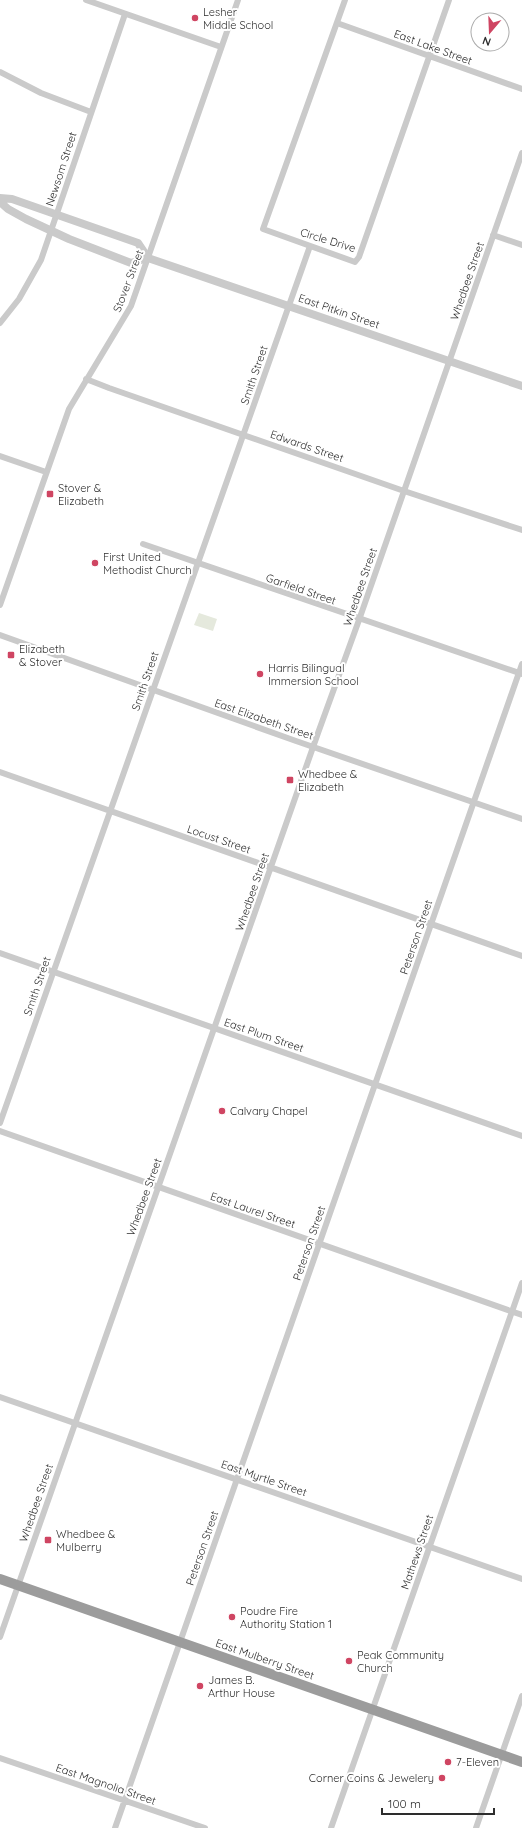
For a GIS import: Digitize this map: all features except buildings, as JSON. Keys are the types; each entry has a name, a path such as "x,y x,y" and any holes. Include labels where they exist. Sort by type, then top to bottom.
{"highway":[{"name":"East Mulberry Street","path":"0,1579 522,1762"}],"street":[{"path":"86,0 221,47"},
{"name":"Stover Street","path":"0,604 69,409 131,306 238,0"},
{"name":"Circle Drive","path":"345,0 263,229 355,262 359,257 449,0"},
{"name":"Newsom Street","path":"0,323 19,300 34,274 57,215 125,14"},
{"name":"East Lake Street","path":"337,23 522,89"},
{"path":"0,72 41,93 91,112"},
{"name":"Whedbee Street","path":"0,1637 522,153"},
{"path":"0,198 12,199 138,243 148,258 131,263 51,231 8,209 0,202"},
{"path":"493,235 522,245"},
{"name":"Smith Street","path":"0,1123 153,691 196,563 244,434 310,246"},
{"name":"East Pitkin Street","path":"148,258 522,386"},
{"name":"Edwards Street","path":"86,379 404,491 522,530"},
{"path":"0,456 46,472"},
{"name":"Garfield Street","path":"143,544 359,620 520,674"},
{"name":"East Elizabeth Street","path":"0,635 153,691 522,819"},
{"name":"Peterson Street","path":"116,1828 431,924 520,674 522,664"},
{"name":"Locust Street","path":"0,772 522,956"},
{"name":"East Plum Street","path":"0,953 522,1136"},
{"name":"East Laurel Street","path":"0,1131 522,1315"},
{"name":"Mathews Street","path":"331,1828 522,1284"},
{"name":"East Myrtle Street","path":"0,1397 522,1579"},
{"path":"476,1828 522,1696"},
{"name":"East Magnolia Street","path":"0,1758 205,1828"}],"shaded area":[{"path":"199,613 217,619 213,631 194,625"}],"place":[{"name":"Lesher Middle School","path":"195,18"},
{"name":"Stover & Elizabeth","path":"50,494"},
{"name":"First United Methodist Church","path":"95,563"},
{"name":"Elizabeth & Stover","path":"11,655"},
{"name":"Harris Bilingual Immersion School","path":"260,674"},
{"name":"Whedbee & Elizabeth","path":"290,780"},
{"name":"Calvary Chapel","path":"222,1111"},
{"name":"Whedbee & Mulberry","path":"48,1540"},
{"name":"Poudre Fire Authority Station 1","path":"232,1617"},
{"name":"Peak Community Church","path":"349,1661"},
{"name":"James B. Arthur House","path":"200,1686"},
{"name":"7-Eleven","path":"448,1762"},
{"name":"Corner Coins & Jewelery","path":"442,1778"}]}
